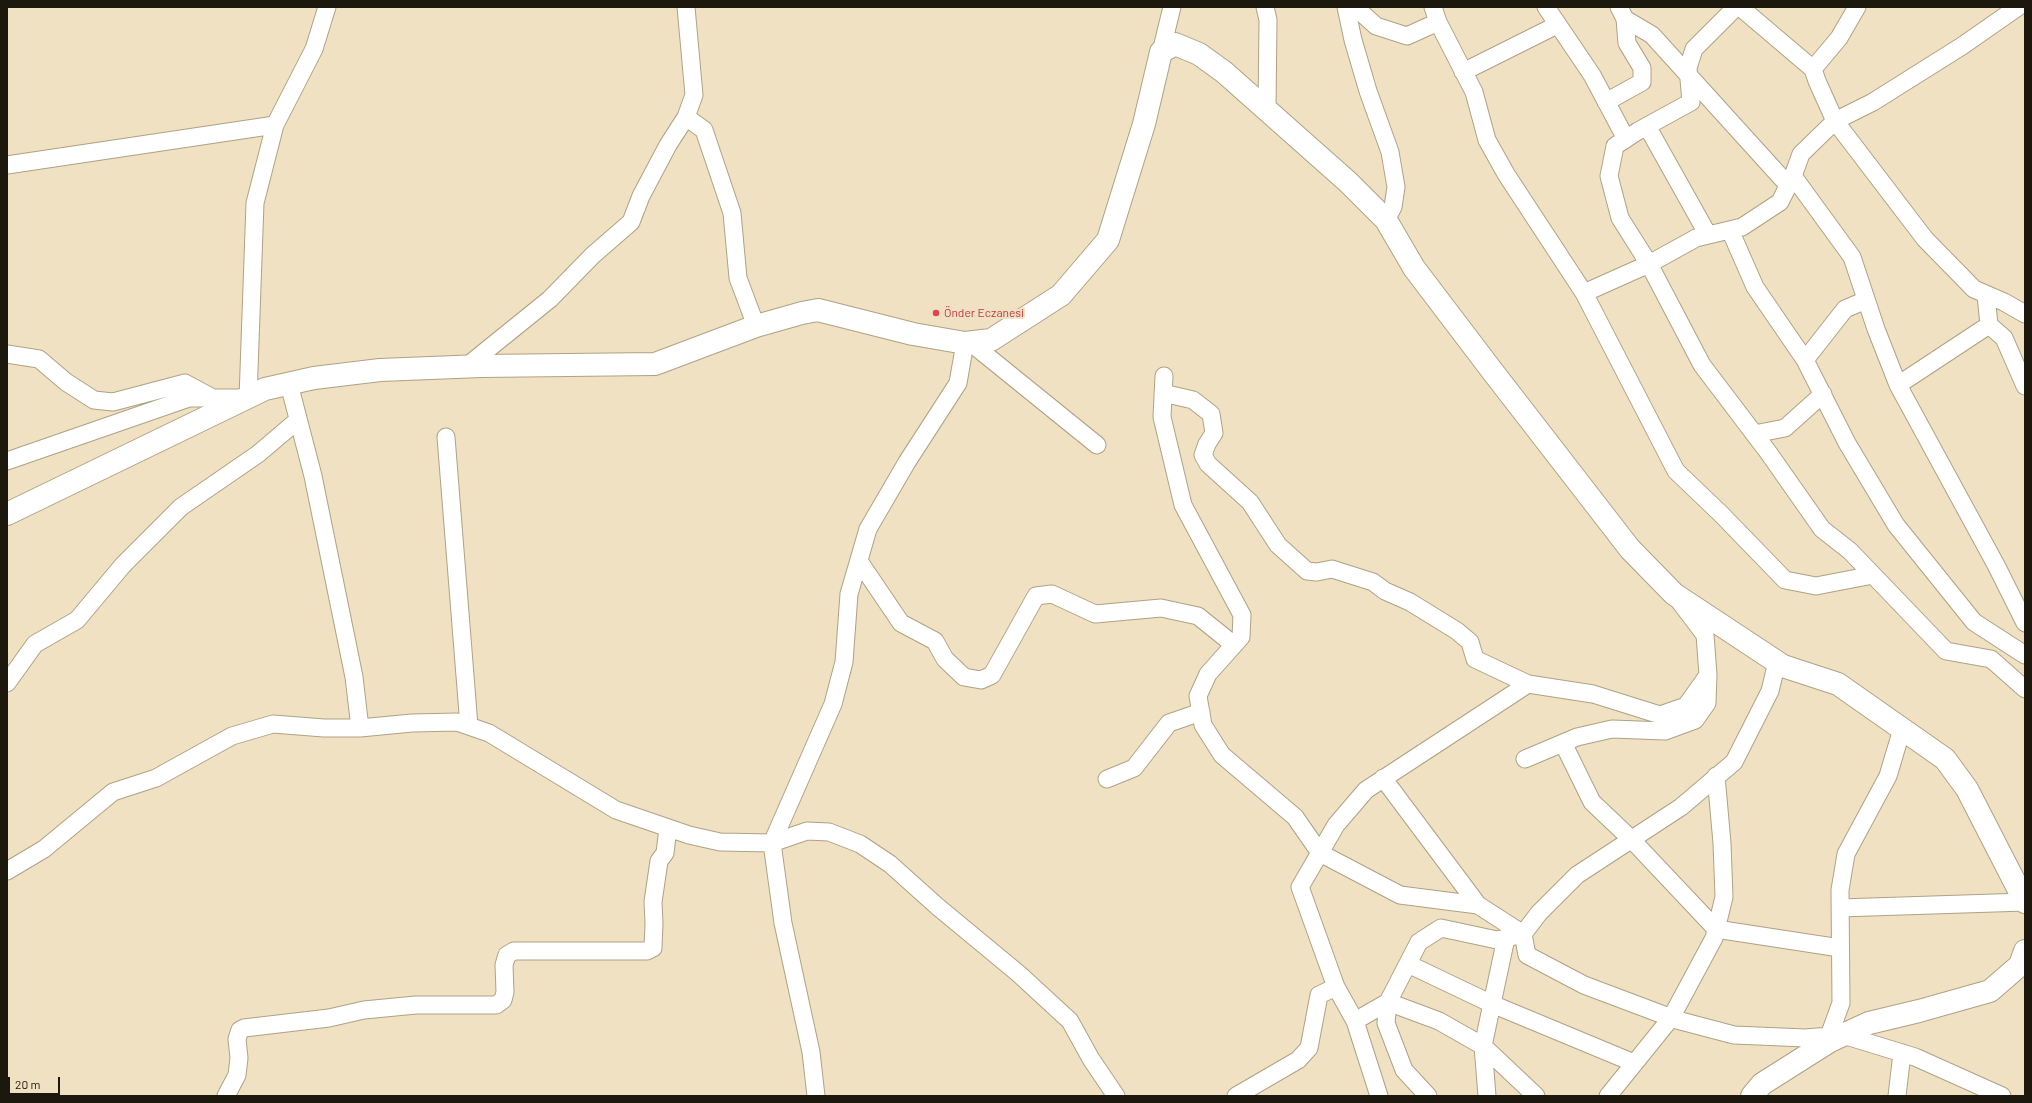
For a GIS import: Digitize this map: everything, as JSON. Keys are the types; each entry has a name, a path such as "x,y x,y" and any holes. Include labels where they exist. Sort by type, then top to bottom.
{"street":[{"path":"248,398 255,203 275,125 314,49 327,7"},
{"path":"467,366 550,299 593,255 631,222 641,196 668,145 686,117 694,95 686,7"},
{"path":"7,514 265,390 314,378 380,370 467,366 655,364 756,326 818,310 913,334 968,343 990,340 1061,294 1108,240 1144,124 1172,7"},
{"path":"1265,7 1268,10 1267,110"},
{"path":"1346,7 1353,40 1368,91 1390,152 1396,187 1393,207 1386,220"},
{"path":"1355,7 1376,26 1407,36 1435,14 1474,92 1487,140 1506,174 1584,293 1676,471 1722,514 1785,580 1816,586 1873,575"},
{"path":"1546,7 1592,75 1626,139"},
{"path":"1736,7 1694,49 1688,68 1690,102 1615,146 1609,176 1620,218 1649,264 1702,365 1754,434 1822,529 1850,552 1946,650 1991,659 2025,689"},
{"path":"1740,7 1813,69 1835,122 1925,239 1974,289 2004,302 2025,314"},
{"path":"1813,69 1838,38 1857,7"},
{"path":"1584,293 1649,264 1696,238 1742,227 1780,202 1791,181 1801,154 1835,122 1892,90 1962,46 2018,7"},
{"path":"1606,102 1642,82 1642,68 1626,43 1622,13"},
{"path":"1622,13 1652,35 1791,181 1852,257 1866,300 1898,385 1992,558 2025,623"},
{"path":"1463,72 1557,25"},
{"path":"1161,52 1174,44 1199,54 1224,72 1348,182 1386,220 1414,268 1493,372 1630,550 1674,594 1705,635 1708,675 1706,703 1695,720 1665,731 1612,729 1577,737 1525,759"},
{"path":"686,117 704,130 732,213 738,278 756,326"},
{"path":"7,165 275,125"},
{"path":"1647,126 1708,235"},
{"path":"1730,230 1754,287 1805,360 1848,443 1896,525 1974,622 2025,655"},
{"path":"1986,295 1989,325 2004,338 2025,386"},
{"path":"1805,360 1845,309 1866,300"},
{"path":"1898,385 1989,325"},
{"path":"968,343 1097,445"},
{"path":"816,1096 811,1052 783,923 772,843 833,704 844,662 849,594 868,529 907,462 958,383 968,343"},
{"path":"7,354 39,359 66,382 94,400 113,402 185,383 213,398"},
{"path":"1164,376 1162,417 1183,505 1242,615 1241,637 1208,674 1198,696 1203,725 1222,755 1295,817 1320,853 1400,895 1478,905"},
{"path":"289,384 313,476 354,677 360,728"},
{"path":"1163,394 1193,400 1211,414 1214,433 1207,444 1203,455 1205,460 1250,502 1278,545 1306,571 1317,572 1332,569 1373,582 1385,591 1410,602 1457,631 1470,642 1475,659 1528,684 1594,694 1660,715 1686,706 1708,675"},
{"path":"1754,434 1785,428 1823,394"},
{"path":"7,461 189,398 248,398"},
{"path":"7,683 35,644 77,620 123,566 181,508 258,454 298,420"},
{"path":"446,437 469,726"},
{"path":"859,561 901,624 935,641 945,659 964,677 981,680 992,675 1036,596 1052,594 1095,614 1161,608 1198,616 1234,645"},
{"path":"1674,594 1783,666 1838,684 1945,759 1967,789 2024,898 1840,908"},
{"path":"1428,1096 1404,1070 1386,1022 1388,1002 1419,942 1441,928 1497,940 1523,934 1539,913 1577,875 1682,807 1734,762 1770,691 1777,662"},
{"path":"1380,1096 1355,1021 1336,987 1300,887 1341,819 1366,790 1528,684"},
{"path":"1107,779 1134,768 1169,723 1201,712"},
{"path":"7,871 44,849 113,792 156,778 232,736 273,724 324,728 360,728 412,723 457,722 489,733 616,810 689,835 720,842 772,843 807,831 829,832 860,844 890,864 938,907 1020,974 1070,1021 1116,1096"},
{"path":"1836,1036 1841,1003 1840,890 1846,854 1888,776 1902,729"},
{"path":"1562,743 1592,802 1632,840 1716,929 1840,948"},
{"path":"1608,1096 1671,1018 1714,938 1724,897 1722,843 1716,776"},
{"path":"1383,778 1478,905 1523,934 1527,955 1584,985 1671,1018 1734,1035 1805,1038 1836,1036 1902,1053 1916,1057 2002,1096"},
{"path":"226,1096 237,1075 239,1058 237,1039 240,1030 244,1028 329,1018 372,1009 416,1005 496,1005 503,1000 505,992 504,965 507,955 514,950 647,951 653,948 653,902 659,861 664,853 668,828"},
{"path":"1487,1096 1483,1046 1506,938"},
{"path":"1752,1096 1762,1084 1836,1036 1869,1023 1990,991 2020,965 2025,952"},
{"path":"1408,964 1492,1004 1634,1064"},
{"path":"1236,1096 1298,1060 1310,1048 1319,995 1336,987"},
{"path":"1355,1021 1388,1002"},
{"path":"1388,1002 1439,1021 1483,1046 1536,1096"},
{"path":"1897,1096 1902,1053"}],"place":[{"name":"Önder Eczanesi","path":"936,313"}]}
